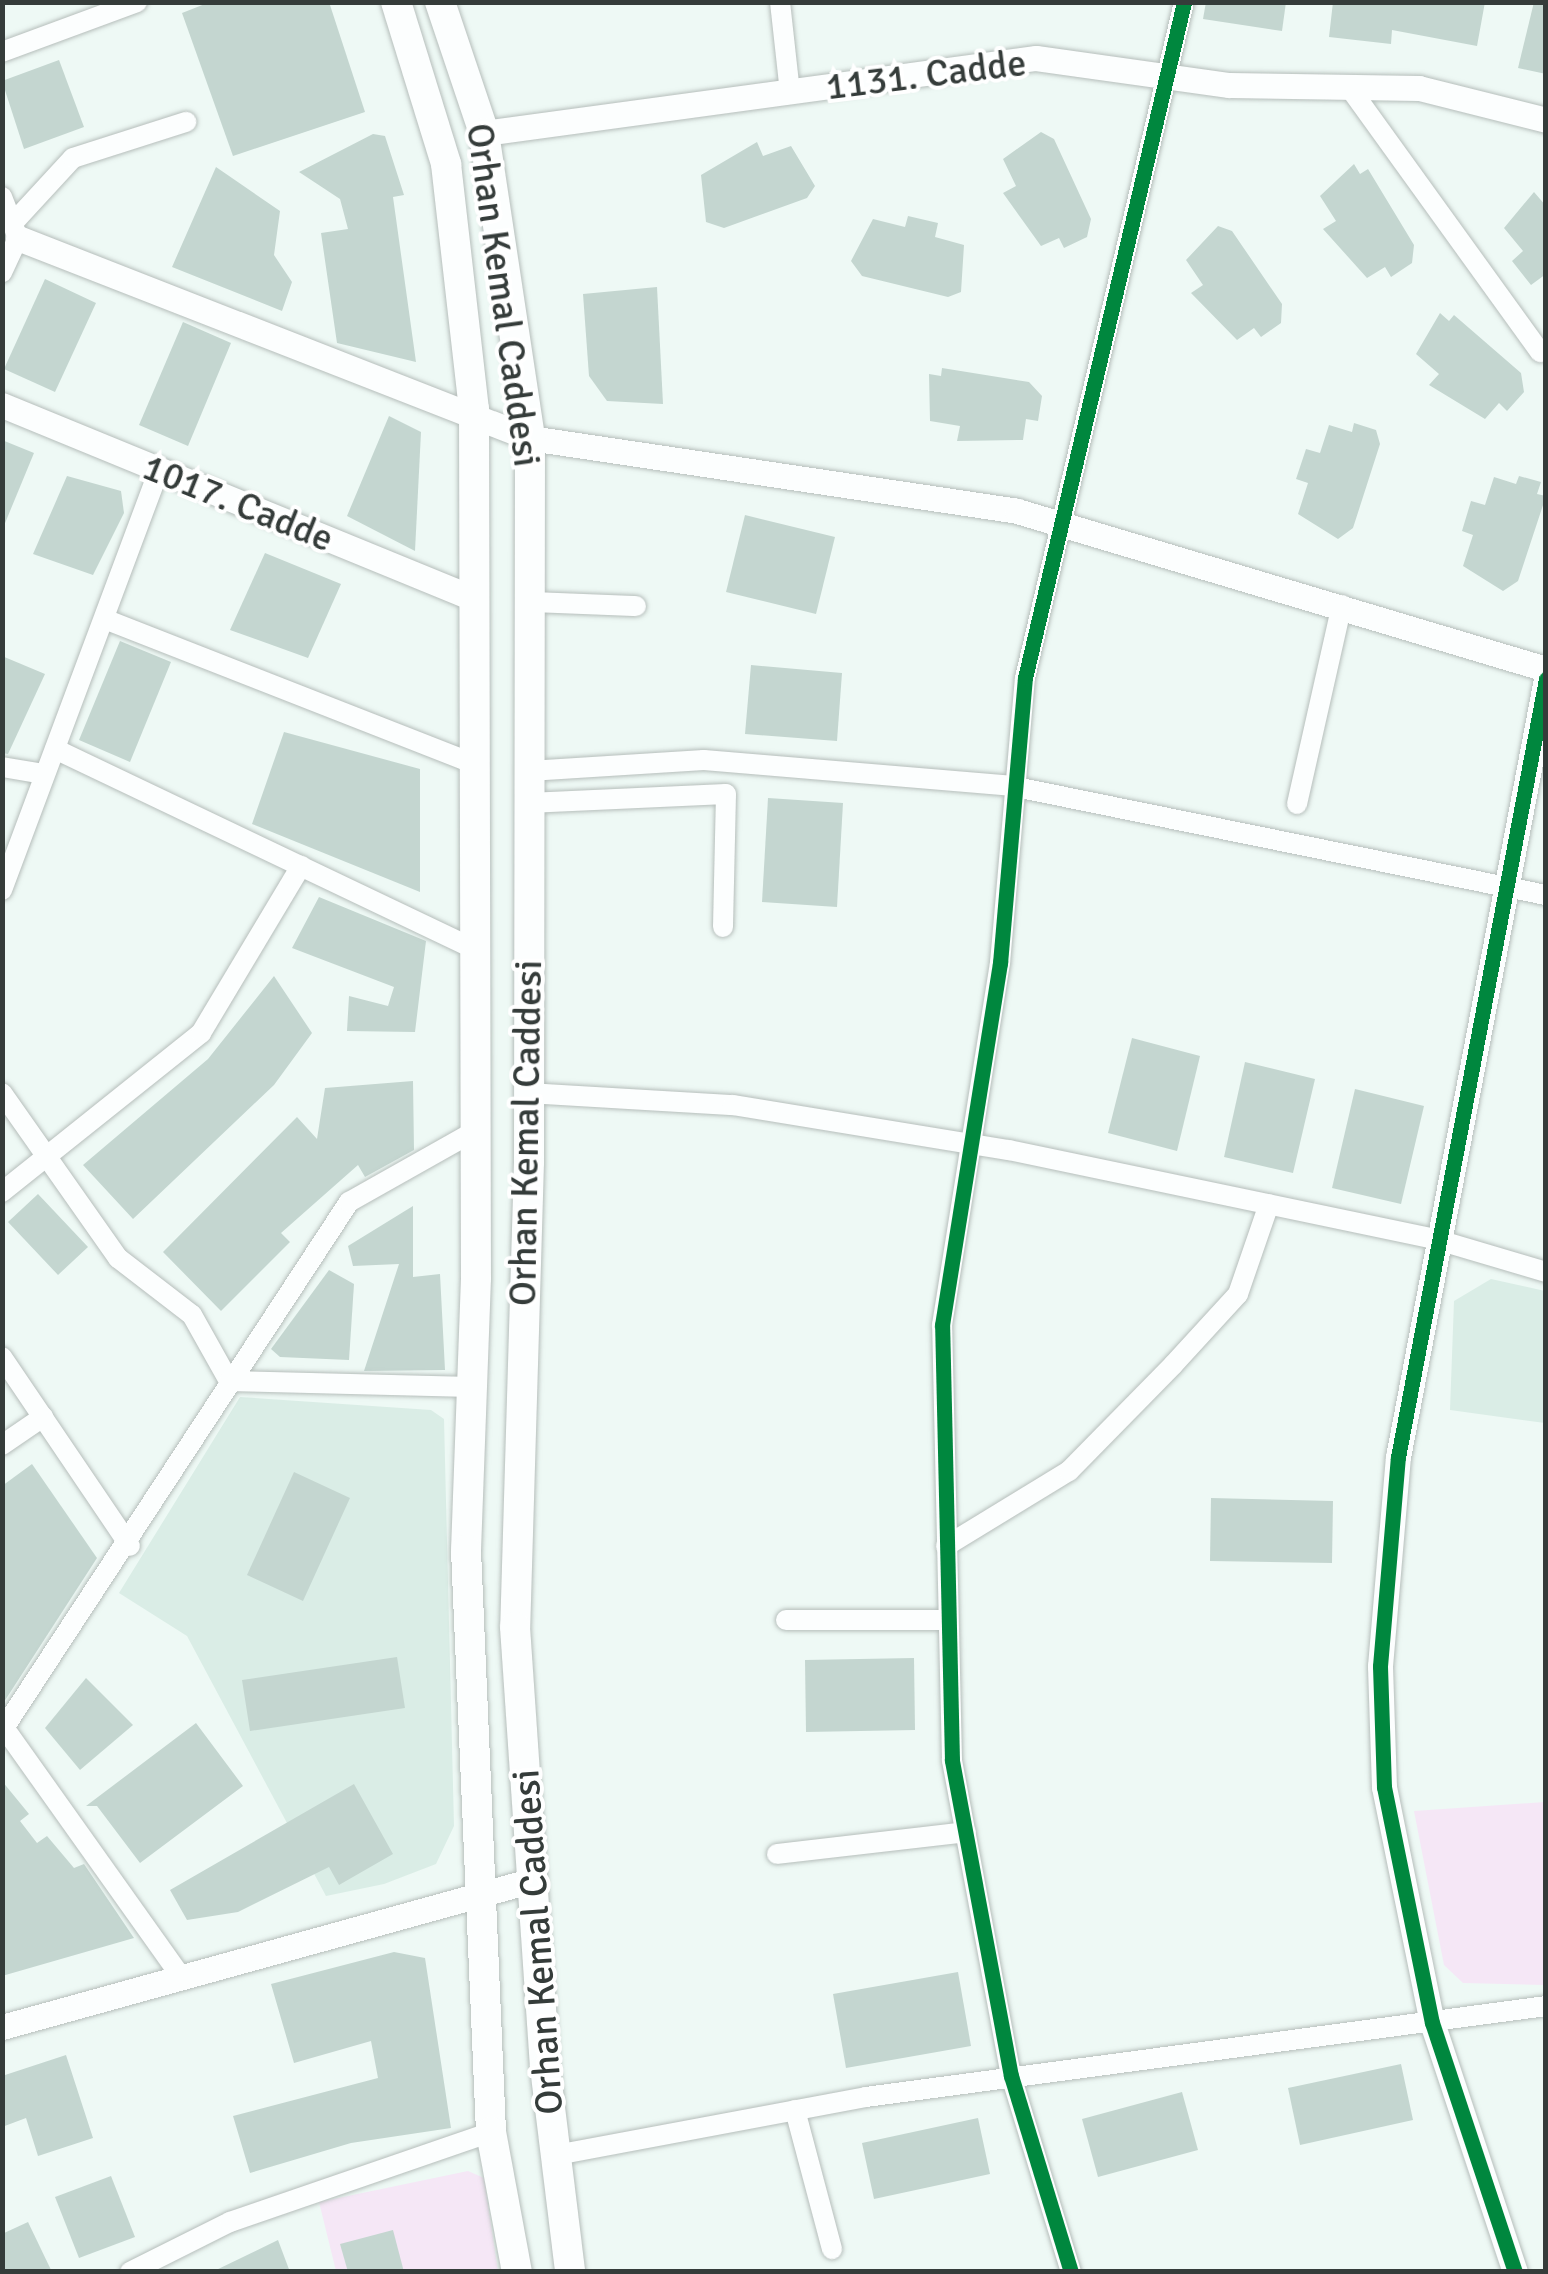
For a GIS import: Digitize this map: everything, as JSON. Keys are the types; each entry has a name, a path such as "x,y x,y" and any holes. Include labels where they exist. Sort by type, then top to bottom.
{"main road":[{"name":"Orhan Kemal Caddesi","path":"396,2 446,164 474,409 475,1130 466,1550 477,1888 491,2132 517,2272"},
{"name":"Orhan Kemal Caddesi","path":"440,2 484,133 530,438 529,1093 515,1628 532,1880 570,2272"}],"street":[{"path":"2,52 91,10 137,2"},
{"path":"780,2 790,92"},
{"path":"1071,2272 1011,2076 952,1760 942,1325 1000,963 1011,786 1060,524 1170,77 1184,2"},
{"name":"1131. Cadde","path":"484,133 1036,58 1170,77 1419,88 1546,120"},
{"path":"1349,87 1540,352"},
{"path":"2,273 15,231 73,158 186,122"},
{"path":"2,196 15,231 474,409 530,438 784,469 1060,524 1546,668"},
{"name":"1017. Cadde","path":"2,404 475,599"},
{"path":"2,890 44,774 108,620 159,471"},
{"path":"530,602 636,606"},
{"path":"1297,804 1342,605"},
{"path":"108,620 474,764"},
{"path":"1515,2272 1432,2022 1384,1787 1380,1666 1398,1457 1502,884 1546,679"},
{"path":"54,750 474,949"},
{"path":"529,771 704,760 1011,786 1546,895"},
{"path":"2,767 44,774"},
{"path":"528,803 726,794 723,927"},
{"path":"2,1192 202,1033 301,866"},
{"path":"2,1093 118,1258 192,1315 230,1382"},
{"path":"529,1093 734,1105 971,1144 1438,1240 1546,1272"},
{"path":"182,1978 4,1730 130,1546 230,1382 349,1202 475,1130"},
{"path":"946,1546 1069,1471 1172,1364 1238,1294 1269,1204"},
{"path":"2,1357 130,1546"},
{"path":"230,1382 472,1387"},
{"path":"2,1445 43,1417"},
{"path":"786,1620 947,1620"},
{"path":"776,1854 966,1832"},
{"path":"2,2027 182,1978 477,1888 532,1880"},
{"path":"556,2154 1011,2076 1546,2006"},
{"path":"795,2110 832,2250"},
{"path":"130,2272 230,2222 491,2132"}],"shaded area":[{"path":"1491,1279 1545,1291 1545,1423 1450,1410 1454,1301"},
{"path":"240,1397 431,1410 444,1419 454,1826 436,1864 384,1884 326,1896 187,1636 119,1593"},
{"path":"1545,1802 1545,1985 1463,1983 1444,1965 1414,1811"},
{"path":"468,2171 484,2178 498,2271 336,2271 319,2202"}],"building":[{"path":"210,2 329,2 365,112 233,156 182,13"},
{"path":"1206,2 1286,2 1282,31 1203,19"},
{"path":"1333,2 1485,2 1477,46 1392,30 1391,44 1329,37"},
{"path":"1534,2 1546,2 1546,74 1518,68"},
{"path":"59,60 84,127 24,149 2,81"},
{"path":"1041,132 1054,139 1091,219 1087,237 1064,248 1059,238 1041,246 1003,193 1016,186 1003,159"},
{"path":"373,134 385,136 404,195 393,197 416,362 337,343 321,233 348,229 340,199 299,172"},
{"path":"757,142 763,156 791,146 815,186 807,198 724,228 706,222 701,175"},
{"path":"1354,164 1360,174 1368,169 1414,245 1412,263 1391,277 1385,267 1367,278 1323,229 1336,221 1320,196"},
{"path":"216,167 280,211 274,255 292,282 282,311 172,267"},
{"path":"1534,192 1546,206 1546,274 1531,285 1512,261 1523,251 1504,228"},
{"path":"908,216 938,223 935,237 964,245 961,292 948,297 862,276 851,261 873,219 905,227"},
{"path":"1218,226 1232,231 1282,304 1281,323 1261,337 1254,328 1237,340 1191,293 1203,285 1186,260"},
{"path":"45,279 96,303 55,392 4,369"},
{"path":"657,287 663,404 607,401 589,376 583,294"},
{"path":"1440,313 1449,321 1454,315 1521,373 1524,392 1507,411 1499,403 1485,419 1429,385 1439,374 1416,354"},
{"path":"183,322 231,343 188,446 139,425"},
{"path":"942,368 1029,382 1042,396 1038,421 1026,419 1023,440 957,441 960,426 930,421 929,374 941,376"},
{"path":"389,416 421,432 415,551 347,516"},
{"path":"1354,423 1376,430 1380,444 1353,528 1338,539 1298,514 1308,483 1296,479 1306,449 1320,453 1329,425 1352,432"},
{"path":"2,440 34,453 3,528 2,527"},
{"path":"67,476 121,491 124,513 93,575 33,554"},
{"path":"1519,476 1541,482 1537,494 1546,496 1518,581 1503,591 1463,566 1473,535 1462,531 1471,501 1485,505 1494,477 1516,484"},
{"path":"745,515 835,537 816,614 726,592"},
{"path":"265,553 341,584 308,658 230,630"},
{"path":"120,641 171,662 130,762 79,740"},
{"path":"2,656 45,674 8,754 2,753"},
{"path":"751,665 842,673 837,741 745,734"},
{"path":"284,732 420,769 420,892 252,824"},
{"path":"768,798 843,803 837,907 762,902"},
{"path":"319,897 426,941 415,1032 347,1031 349,996 388,1006 394,987 292,948"},
{"path":"274,976 312,1033 274,1085 133,1219 83,1165 208,1059"},
{"path":"1132,1038 1200,1056 1177,1151 1108,1133"},
{"path":"1245,1062 1315,1079 1293,1173 1224,1157"},
{"path":"413,1081 414,1150 365,1177 358,1165 281,1233 290,1242 221,1311 163,1252 297,1117 317,1139 325,1088"},
{"path":"1355,1089 1424,1106 1401,1204 1332,1188"},
{"path":"38,1194 88,1247 58,1275 8,1222"},
{"path":"413,1206 413,1277 440,1274 445,1370 364,1371 399,1264 353,1266 348,1246"},
{"path":"329,1270 354,1284 349,1360 280,1357 271,1349"},
{"path":"32,1464 97,1558 2,1705 2,1486"},
{"path":"294,1472 350,1498 303,1601 247,1575"},
{"path":"1211,1498 1333,1501 1332,1563 1210,1561"},
{"path":"397,1657 405,1708 250,1731 242,1680"},
{"path":"914,1658 915,1730 806,1732 805,1660"},
{"path":"86,1678 133,1725 80,1770 45,1728"},
{"path":"196,1723 243,1786 140,1863 97,1806 86,1806"},
{"path":"2,1781 29,1814 20,1821 37,1843 47,1836 74,1868 84,1864 134,1938 2,1976"},
{"path":"354,1784 393,1854 339,1885 329,1867 238,1912 187,1920 170,1890"},
{"path":"394,1952 425,1958 451,2128 351,2143 250,2173 233,2116 378,2078 371,2041 294,2063 271,1984"},
{"path":"958,1972 971,2046 846,2068 833,1994"},
{"path":"66,2055 93,2138 38,2156 26,2118 2,2127 2,2076"},
{"path":"1401,2064 1413,2120 1300,2145 1288,2088"},
{"path":"1182,2092 1198,2150 1098,2177 1082,2119"},
{"path":"978,2118 990,2174 874,2199 862,2143"},
{"path":"111,2176 135,2237 79,2258 55,2197"},
{"path":"28,2222 52,2272 2,2272 2,2234"},
{"path":"393,2230 404,2272 348,2272 340,2244"},
{"path":"278,2240 290,2272 212,2272"}],"cycle path":[{"path":"1071,2272 1011,2076 952,1760 942,1325 1000,963 1025,678 1184,2"},
{"path":"1515,2272 1432,2023 1384,1787 1380,1666 1398,1457 1546,679"}]}
